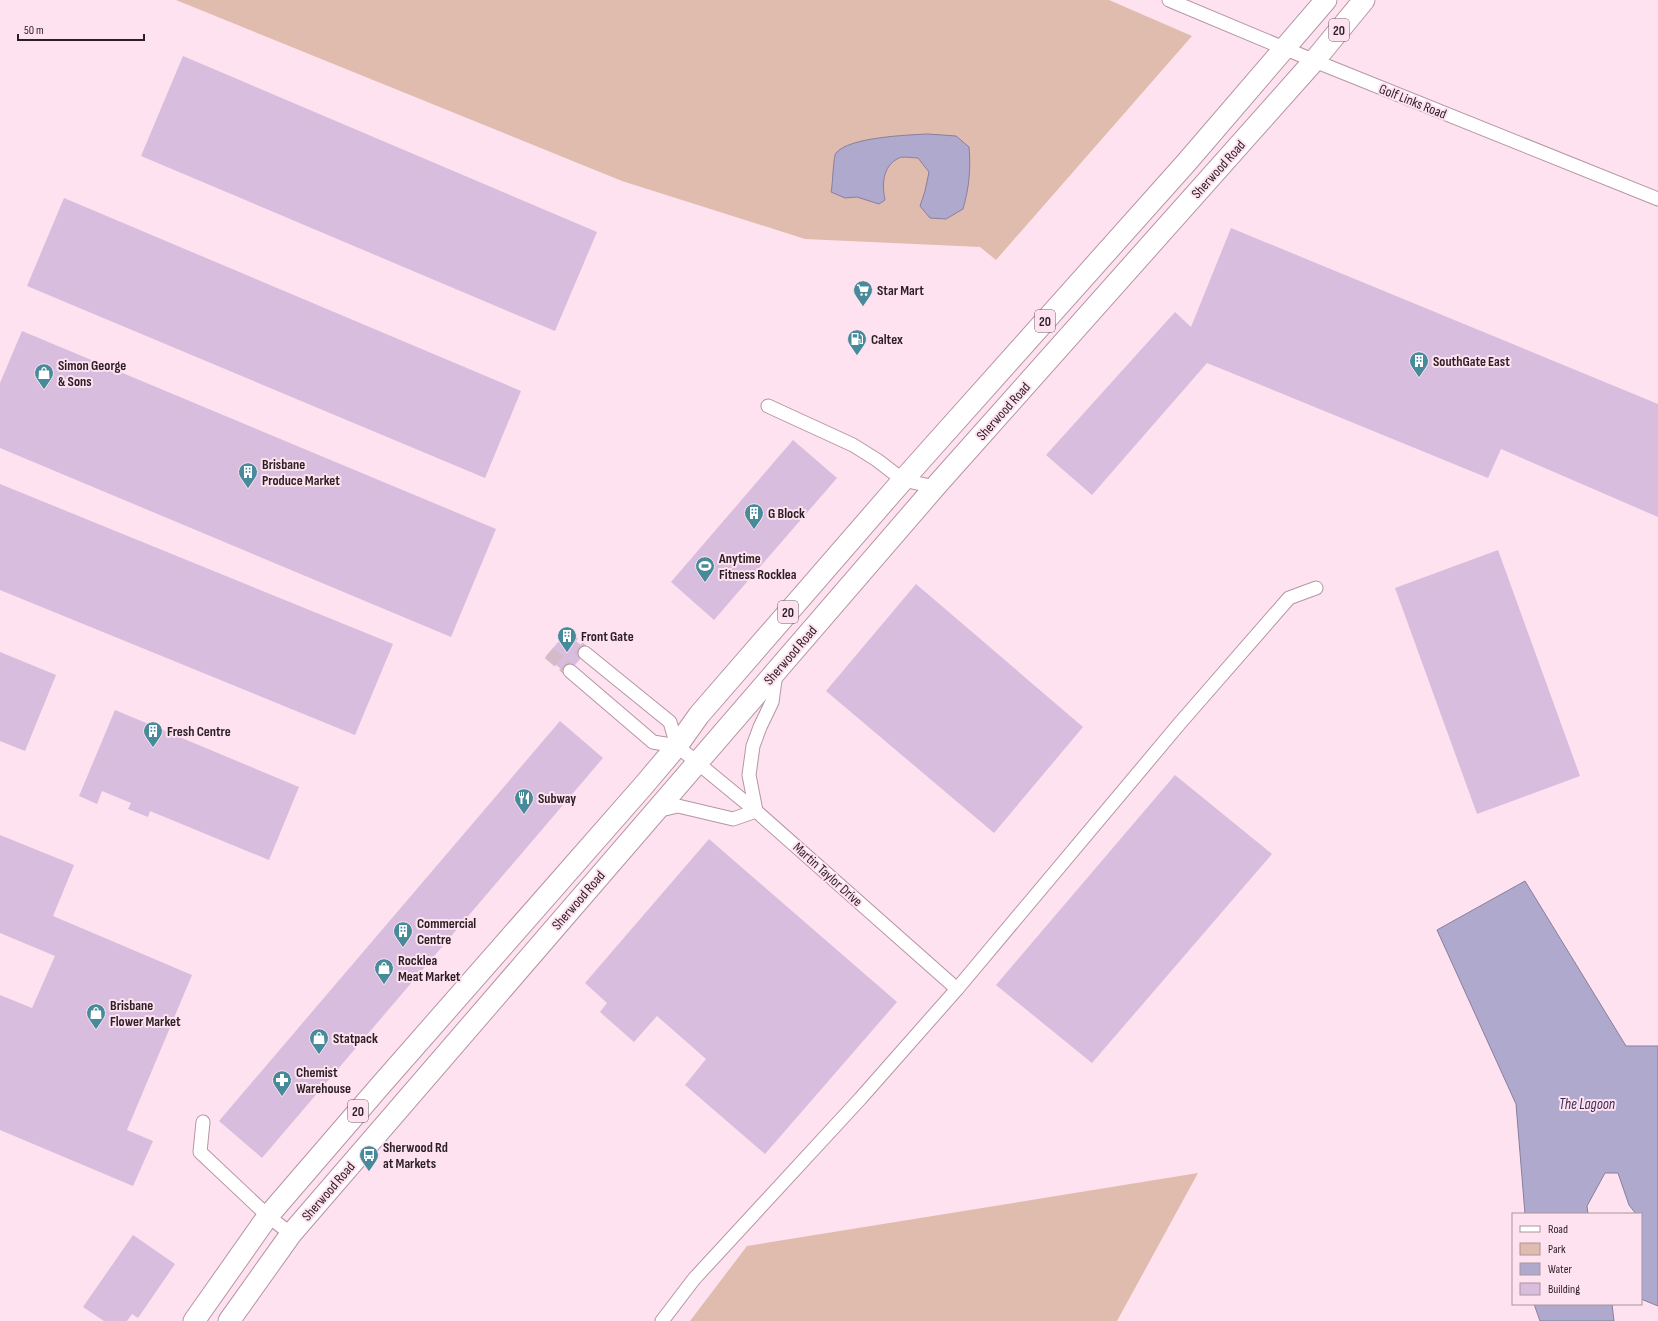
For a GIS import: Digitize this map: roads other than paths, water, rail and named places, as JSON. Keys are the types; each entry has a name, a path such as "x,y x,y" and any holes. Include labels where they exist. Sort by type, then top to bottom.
{"main road":[{"name":"Sherwood Road","path":"194,1321 268,1216 677,746 698,715 903,480 1181,168 1326,0"},
{"name":"Sherwood Road","path":"229,1321 291,1234 935,487 1314,61 1364,0"}],"street":[{"name":"Golf Links Road","path":"1170,0 1314,61 1658,199"},
{"path":"768,406 853,445 877,460 903,480 935,487"},
{"path":"662,1321 694,1279 860,1099 957,989 1180,722 1289,598 1316,588"},
{"path":"570,671 653,742 677,746 670,722 585,653"},
{"path":"654,812 678,806 734,819 756,811 749,775 754,746 760,727 772,702 777,671"},
{"name":"Martin Taylor Drive","path":"677,746 756,811 957,989"},
{"path":"203,1122 200,1152 268,1216 291,1234"}],"water":[{"path":"928,134 956,136 969,147 969,178 963,209 946,219 930,218 920,206 929,172 918,158 901,157 893,161 884,176 885,200 879,204 857,197 845,198 831,192 835,155 843,148 853,143 866,140"},
{"name":"The Lagoon","path":"1525,881 1626,1046 1658,1046 1658,1306 1642,1299 1642,1213 1635,1213 1629,1205 1618,1173 1605,1173 1587,1206 1588,1213 1525,1213 1516,1104 1437,930"},
{"path":"1534,1305 1612,1305 1614,1321 1540,1321"}],"tunnel":[{"path":"564,635 585,653"},
{"path":"549,653 570,671"}],"place":[{"name":"Star Mart","path":"863,307"},
{"name":"Caltex","path":"857,356"},
{"name":"SouthGate East","path":"1419,378"},
{"name":"Simon George & Sons","path":"44,390"},
{"name":"Brisbane Produce Market","path":"248,489"},
{"name":"G Block","path":"754,530"},
{"name":"Anytime Fitness Rocklea","path":"705,583"},
{"name":"Front Gate","path":"567,653"},
{"name":"Fresh Centre","path":"153,748"},
{"name":"Subway","path":"524,815"},
{"name":"Commercial Centre","path":"403,948"},
{"name":"Rocklea Meat Market","path":"384,985"},
{"name":"Brisbane Flower Market","path":"96,1030"},
{"name":"Statpack","path":"319,1055"},
{"name":"Chemist Warehouse","path":"282,1097"},
{"name":"Sherwood Rd at Markets","path":"369,1172"}]}
